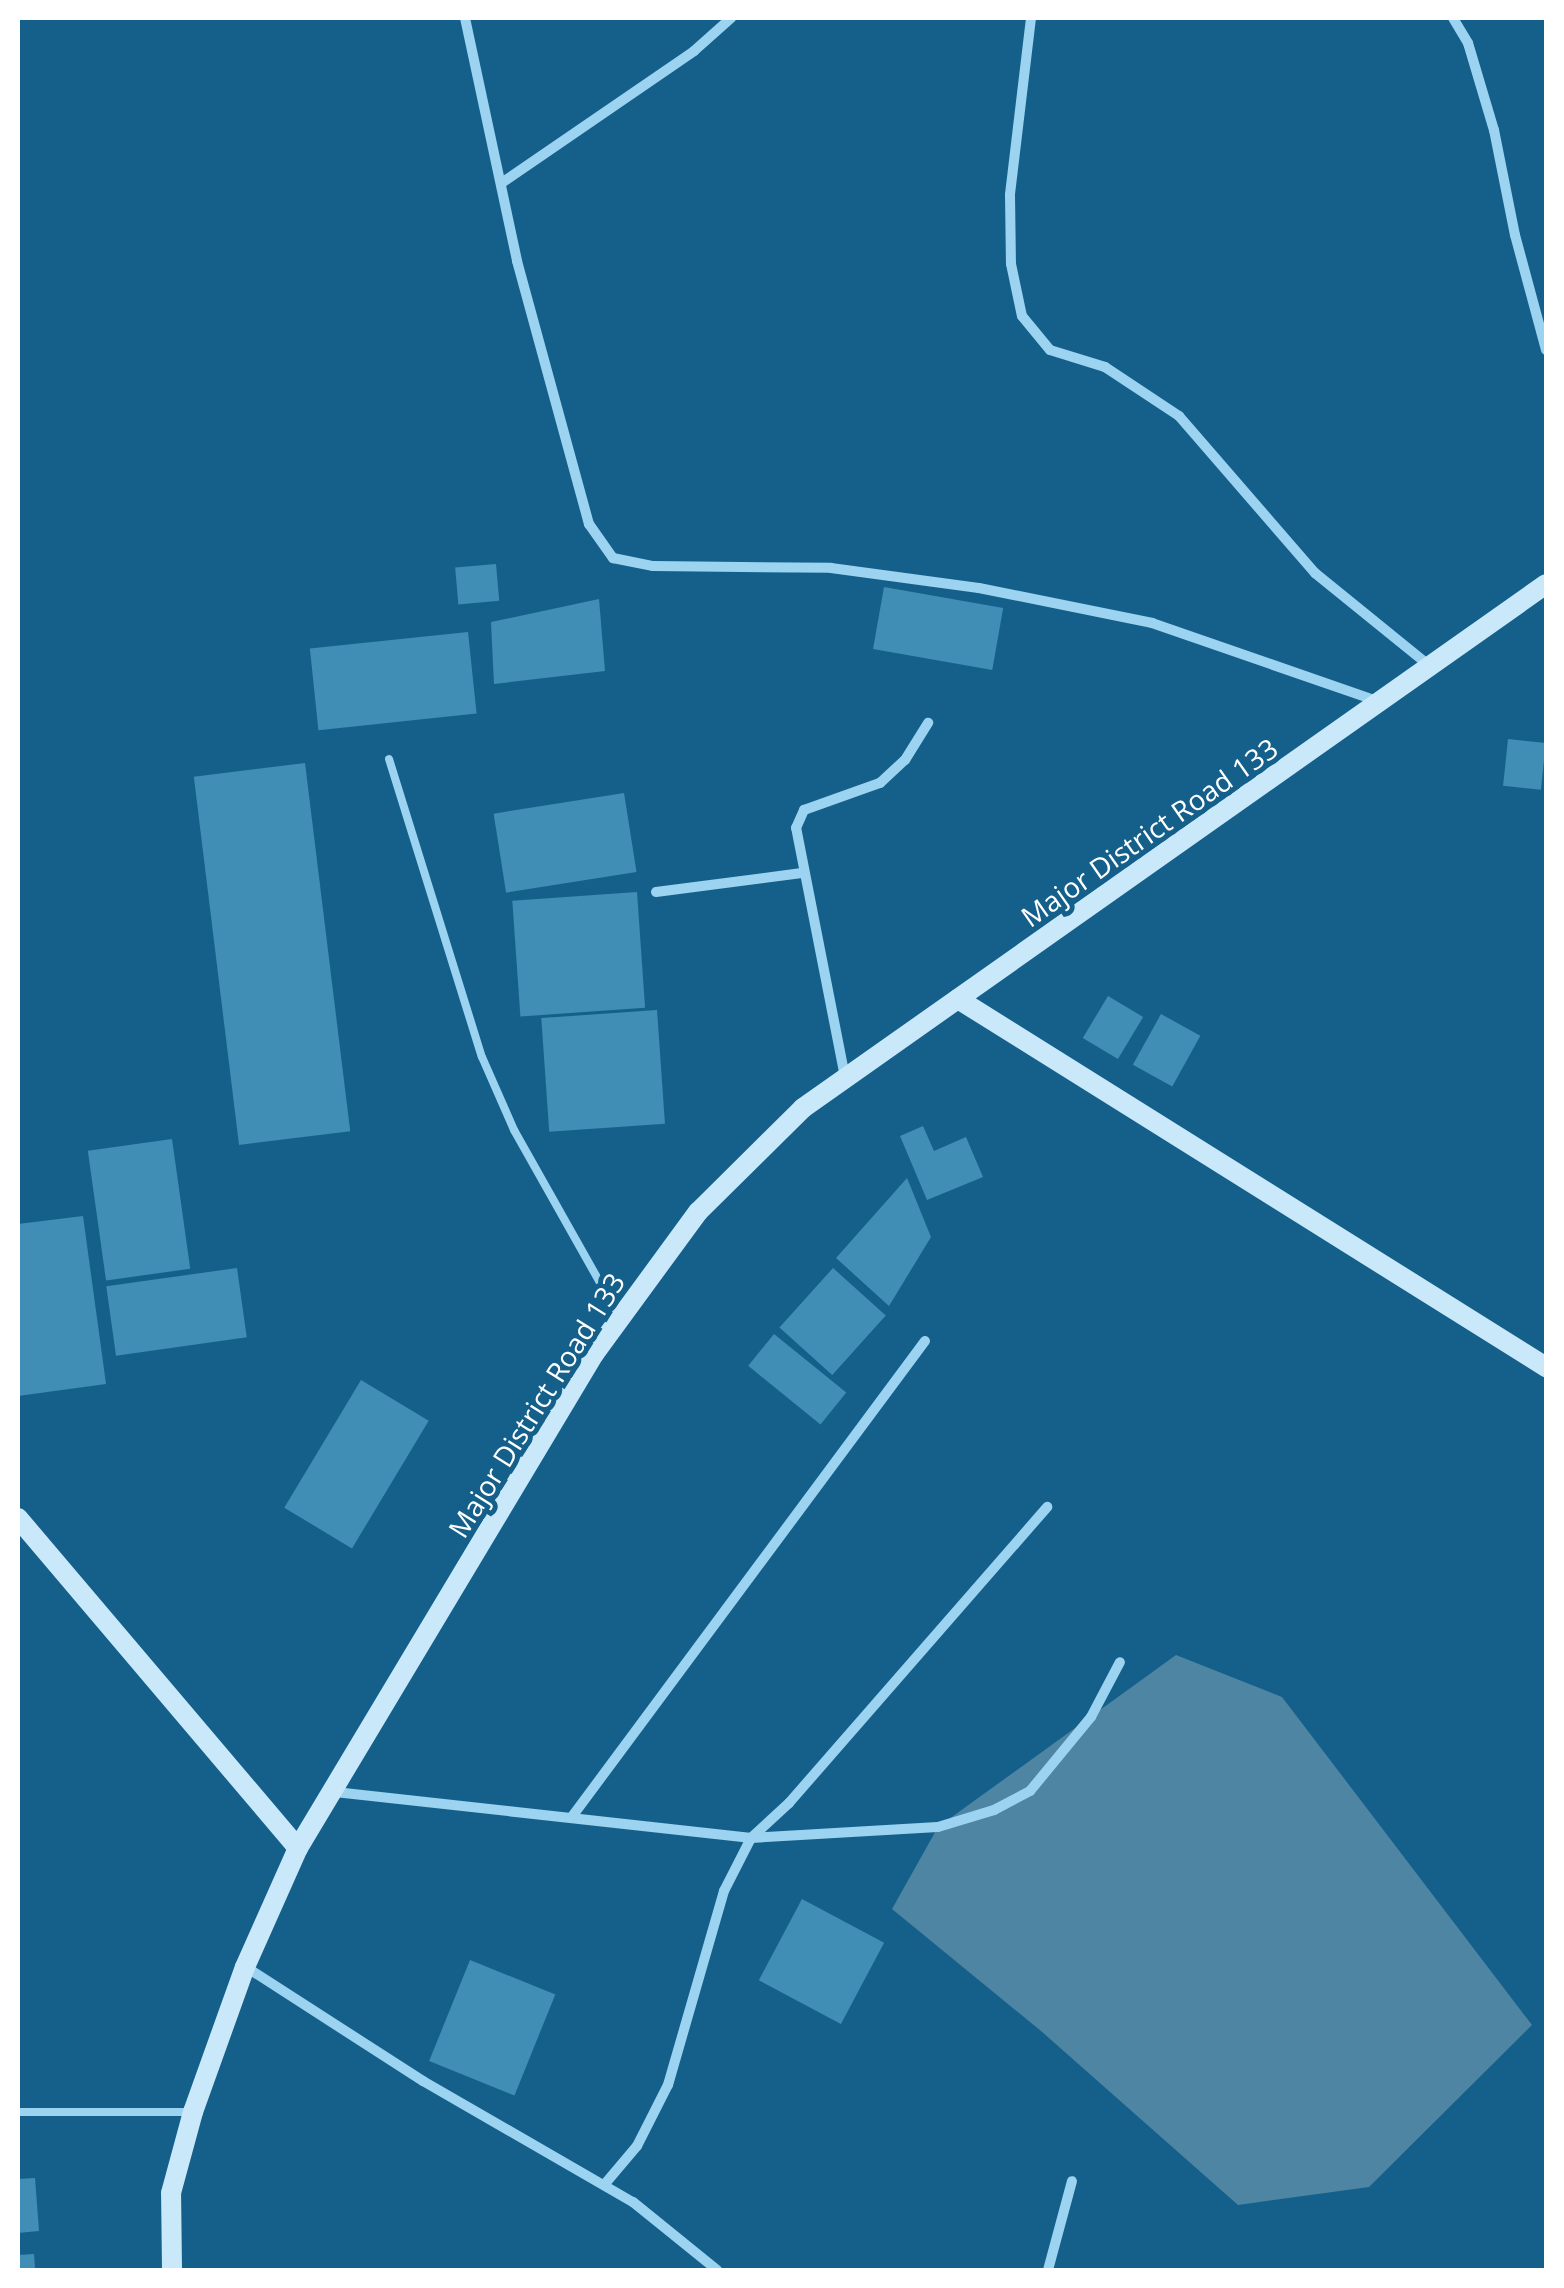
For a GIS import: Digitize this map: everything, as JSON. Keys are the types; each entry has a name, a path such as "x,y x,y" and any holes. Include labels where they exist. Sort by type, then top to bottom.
{"main road":[{"name":"Major District Road 133","path":"172,2270 171,2192 192,2112 245,1967 298,1848 336,1792 620,1318 698,1212 767,1139 845,1078 1546,584"},
{"path":"958,999 1546,1367"},
{"path":"18,1518 298,1848"}],"street":[{"path":"466,18 518,261 589,524 613,558 653,566 831,568 978,588 1152,623 1383,702"},
{"path":"503,182 694,51 732,18"},
{"path":"1031,18 1010,195 1011,264 1022,316 1050,350 1105,367 1179,416 1315,573 1432,668"},
{"path":"1453,18 1468,44 1494,130 1515,236 1546,350"},
{"path":"845,1078 796,828 804,810 880,783 905,760 928,723"},
{"path":"656,892 802,874"},
{"path":"571,1818 925,1341"},
{"path":"604,2186 637,2146 668,2084 724,1891 751,1838 789,1802 1047,1507"},
{"path":"336,1792 751,1838 938,1827 994,1810 1030,1790 1091,1717 1120,1662"},
{"path":"245,1967 423,2081 633,2202 718,2270"},
{"path":"1048,2270 1072,2181"}],"lane":[{"path":"389,759 482,1057 514,1130 620,1318"},
{"path":"18,2112 192,2112"}],"water":[{"path":"1176,1655 1282,1697 1532,2025 1369,2187 1238,2205 1041,2031 892,1909 938,1827"}],"building":[{"path":"496,564 499,601 458,604 455,568"},
{"path":"884,587 1003,608 992,670 873,649"},
{"path":"599,599 605,671 494,684 491,622"},
{"path":"468,632 477,714 318,730 310,649"},
{"path":"1508,739 1546,743 1541,790 1503,786"},
{"path":"305,763 350,1131 239,1145 194,777"},
{"path":"624,793 637,872 506,893 494,814"},
{"path":"637,892 645,1008 520,1016 512,901"},
{"path":"1108,996 1143,1017 1118,1059 1083,1038"},
{"path":"657,1010 665,1124 549,1132 541,1018"},
{"path":"1161,1014 1200,1036 1172,1087 1133,1065"},
{"path":"923,1126 934,1151 966,1137 983,1177 927,1200 900,1136"},
{"path":"172,1139 190,1269 106,1281 88,1151"},
{"path":"907,1178 931,1237 889,1306 836,1258"},
{"path":"83,1216 106,1384 18,1396 18,1224"},
{"path":"237,1268 247,1337 116,1356 106,1286"},
{"path":"833,1268 886,1316 832,1375 779,1327"},
{"path":"774,1334 846,1393 820,1424 748,1366"},
{"path":"361,1380 429,1421 352,1548 284,1508"},
{"path":"802,1899 884,1943 841,2024 759,1980"},
{"path":"470,1960 555,1994 514,2096 429,2061"},
{"path":"35,2178 39,2231 18,2233 18,2179"},
{"path":"34,2254 35,2270 19,2270 18,2255"}]}
